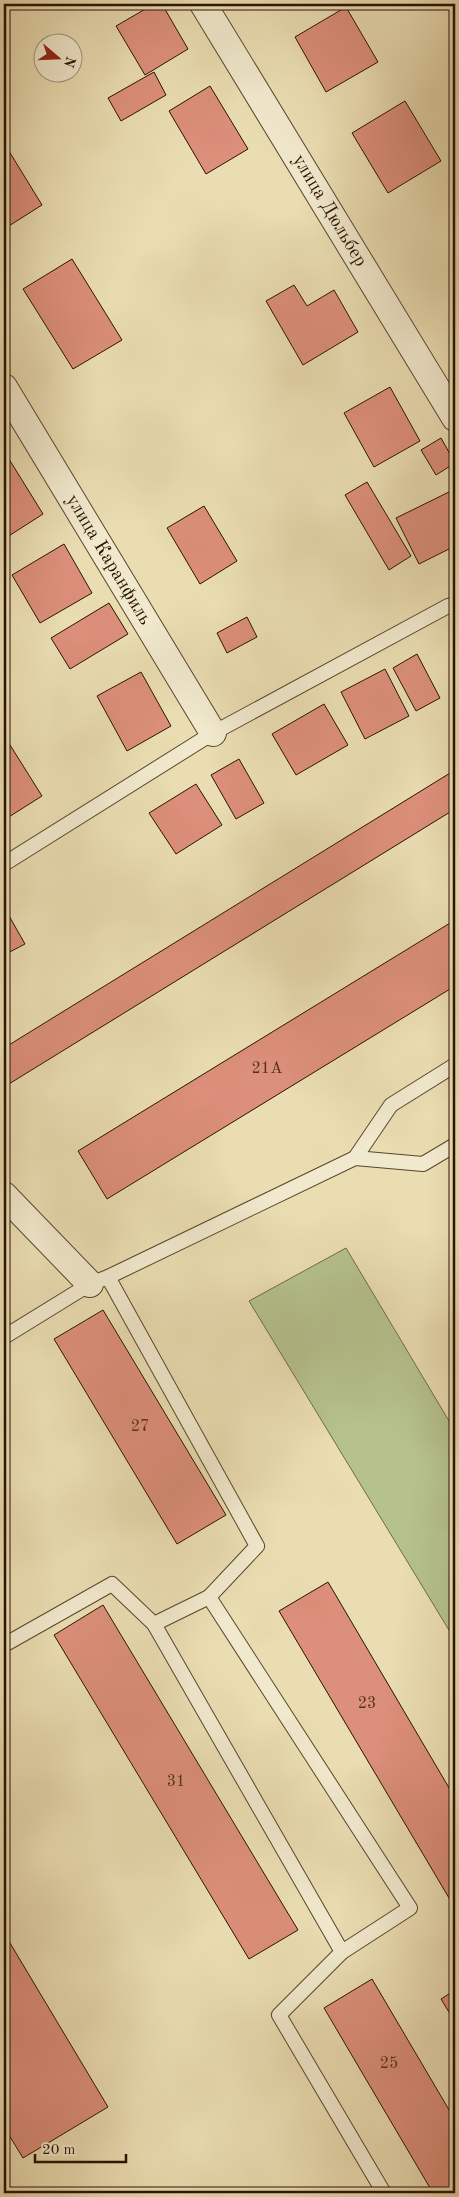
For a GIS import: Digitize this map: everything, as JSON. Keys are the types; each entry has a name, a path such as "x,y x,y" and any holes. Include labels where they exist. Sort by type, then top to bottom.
{"street":[{"name":"улица Дюльбер","path":"203,4 455,418"},
{"name":"улица Каранфиль","path":"4,387 213,733"},
{"path":"4,1195 99,1280"}],"lane":[{"path":"4,864 213,733 448,606 455,605"},
{"path":"4,1337 99,1280 355,1158 391,1105 455,1065"},
{"path":"355,1158 423,1164 455,1145"},
{"path":"99,1280 257,1546 209,1598 154,1624"},
{"path":"4,1645 112,1584 154,1624 342,1952"},
{"path":"209,1598 410,1908 342,1952 279,2014 384,2193"}],"green space":[{"path":"346,1248 455,1431 455,1640 249,1301"}],"building":[{"path":"154,4 162,4 188,49 145,75 116,26"},
{"path":"346,7 378,62 326,92 295,37"},
{"path":"154,72 166,95 121,121 108,98"},
{"path":"210,86 248,149 206,174 169,111"},
{"path":"405,101 441,161 388,193 352,133"},
{"path":"4,143 42,205 4,229"},
{"path":"72,259 122,340 73,369 23,289"},
{"path":"294,285 307,306 334,290 358,332 303,365 266,301"},
{"path":"390,387 420,441 374,467 344,413"},
{"path":"441,438 455,463 436,475 421,450"},
{"path":"4,451 43,514 4,539"},
{"path":"367,482 411,556 389,570 345,495"},
{"path":"451,491 455,500 455,546 419,564 396,518"},
{"path":"204,506 237,561 200,584 167,528"},
{"path":"64,544 92,593 40,623 12,575"},
{"path":"109,603 128,634 70,669 51,638"},
{"path":"247,617 257,637 227,653 217,633"},
{"path":"417,654 440,698 416,711 393,668"},
{"path":"385,669 409,716 365,739 341,692"},
{"path":"141,672 171,726 127,751 97,696"},
{"path":"324,704 348,745 296,775 272,734"},
{"path":"4,738 42,796 4,820"},
{"path":"239,759 264,803 236,819 211,775"},
{"path":"455,770 455,809 4,1087 4,1048"},
{"path":"196,784 222,825 176,854 149,813"},
{"path":"4,907 25,944 4,955"},
{"path":"455,920 455,986 107,1199 78,1151"},
{"path":"103,1310 226,1515 177,1544 54,1339"},
{"path":"328,1582 455,1798 455,1901 452,1903 279,1611"},
{"path":"103,1605 298,1930 249,1959 54,1635"},
{"path":"4,1933 108,2107 23,2158 4,2127"},
{"path":"372,1979 455,2120 455,2193 433,2193 324,2008"},
{"path":"455,1990 455,2022 441,1999"}]}
